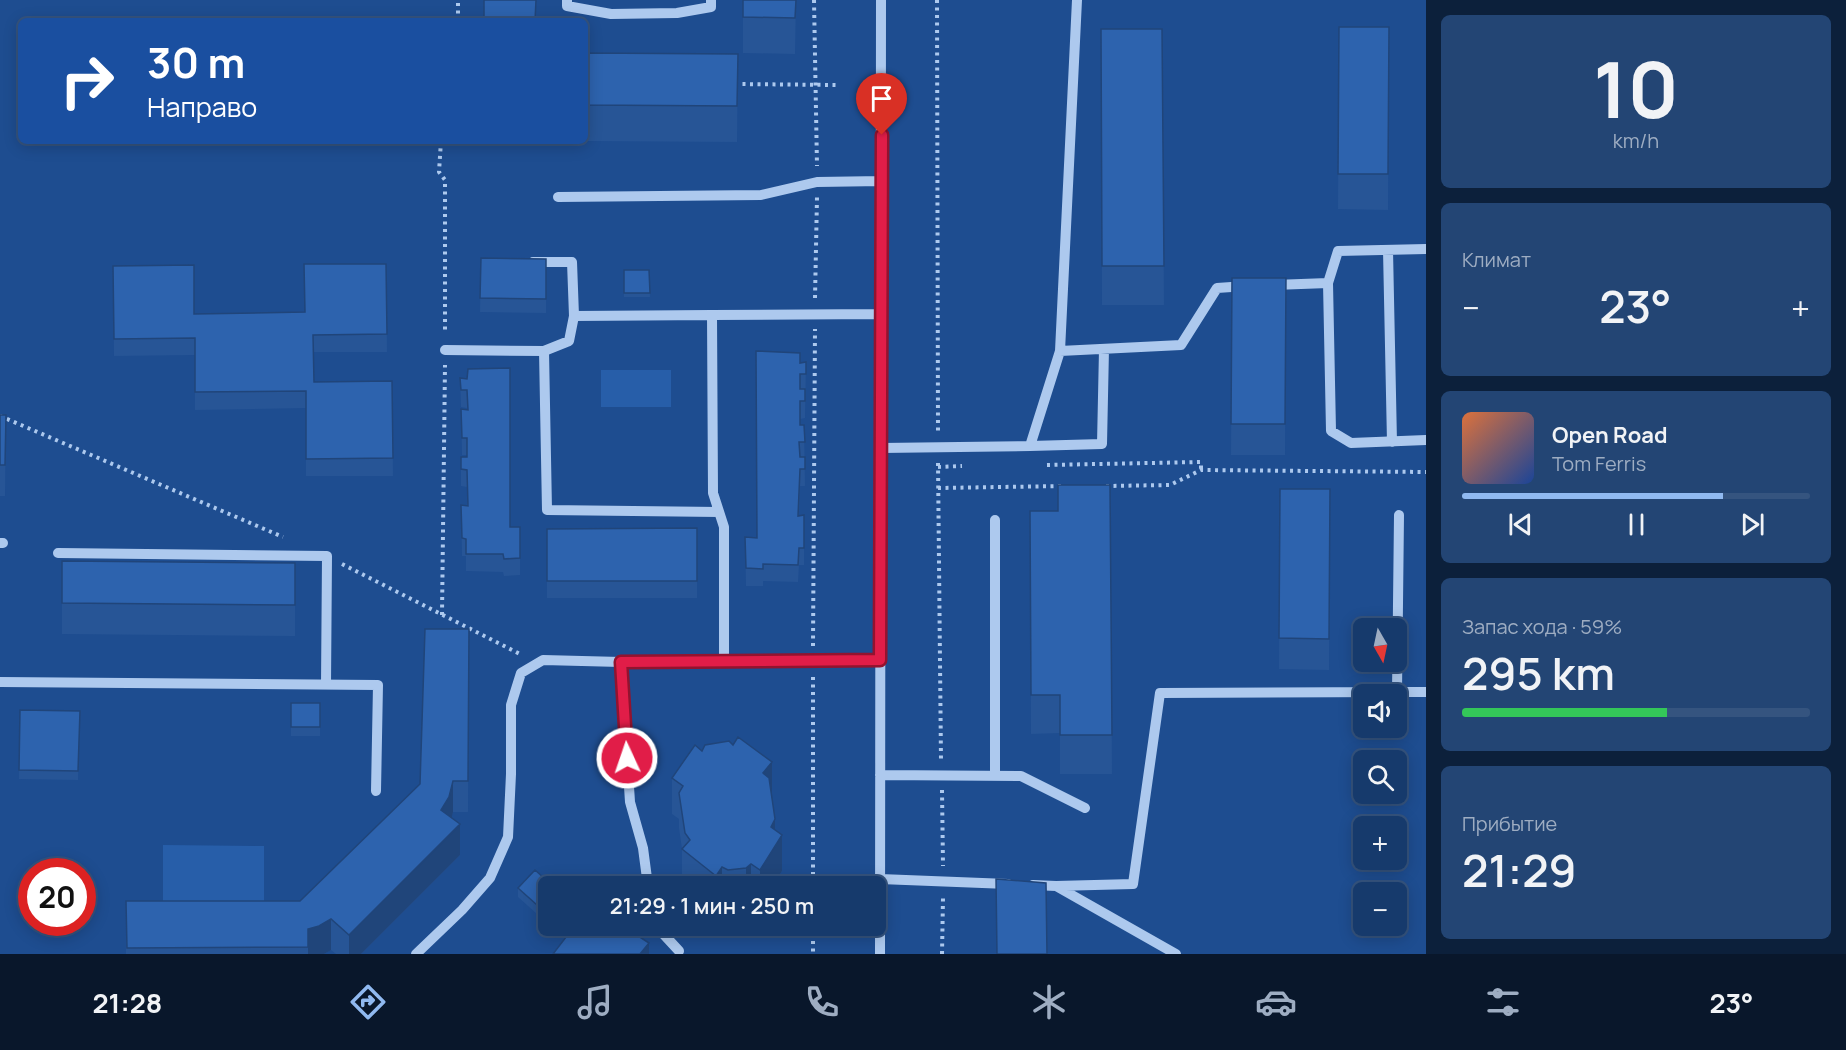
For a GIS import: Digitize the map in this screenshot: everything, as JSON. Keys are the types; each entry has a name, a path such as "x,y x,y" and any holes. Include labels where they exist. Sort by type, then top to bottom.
{"street":[{"path":"567,0 567,6 611,14 677,13 711,7 711,0"},
{"path":"880,876 881,0"},
{"path":"1030,446 1060,351 1077,0"},
{"path":"558,197 761,195 817,182 882,181"},
{"path":"1426,249 1338,250 1328,283 1331,431 1351,443 1426,440"},
{"path":"1388,250 1392,442"},
{"path":"445,351 544,351 569,341 574,316 572,262 527,262"},
{"path":"1060,351 1181,345 1217,288 1328,283"},
{"path":"574,316 881,314"},
{"path":"712,315 713,493 724,527 724,662"},
{"path":"881,448 1102,444 1104,349"},
{"path":"544,351 547,510 719,512"},
{"path":"1397,684 1400,515"},
{"path":"994,520 995,776"},
{"path":"58,553 327,556 326,685"},
{"path":"416,954 462,910 490,878 508,837 511,705 521,673 543,660 813,662 880,660"},
{"path":"621,662 630,801 643,848 647,876"},
{"path":"0,682 378,685 376,791"},
{"path":"886,879 1056,886 1133,884 1160,693 1353,692"},
{"path":"1407,692 1426,692"},
{"path":"880,775 1021,776 1085,808"},
{"path":"1056,886 1176,954"},
{"path":"665,936 679,951"},
{"path":"880,936 880,954"}],"path":[{"path":"458,0 458,18"},
{"path":"937,0 942,954"},
{"path":"734,84 836,85"},
{"path":"441,144 439,172 445,180 442,616"},
{"path":"0,416 283,537"},
{"path":"1040,465 1201,462 1201,470"},
{"path":"938,466 972,466"},
{"path":"1101,486 1170,485 1201,470 1426,472"},
{"path":"938,488 1066,486"},
{"path":"327,556 539,663"},
{"path":"813,662 813,876"},
{"path":"813,936 813,954"}],"shaded area":[{"path":"601,370 671,370 671,407 601,407"},
{"path":"163,845 264,846 264,902 163,902"}],"building":[{"path":"484,0 536,0 535,18 484,18"},
{"path":"743,0 796,0 795,18 743,17"},
{"path":"1339,27 1389,27 1388,174 1338,174"},
{"path":"1101,29 1162,29 1164,266 1102,266"},
{"path":"588,53 738,54 737,106 588,105"},
{"path":"481,258 546,259 546,299 480,298"},
{"path":"304,264 386,264 387,334 313,335 314,382 392,381 393,458 306,459 306,391 195,392 195,338 114,339 113,266 194,265 194,314 305,312"},
{"path":"624,270 649,270 650,293 624,293"},
{"path":"1232,278 1286,278 1285,424 1231,424"},
{"path":"756,351 800,353 800,363 806,362 806,374 800,374 800,389 805,389 805,401 800,401 800,425 804,425 805,442 799,442 800,457 805,457 805,469 800,469 798,516 804,515 804,548 799,548 798,565 763,564 763,569 746,568 745,537 757,538"},
{"path":"510,368 510,527 520,527 520,558 504,559 503,554 466,554 466,539 462,538 461,505 468,506 467,470 461,469 461,457 467,457 467,438 462,438 461,409 468,410 467,390 461,390 460,378 467,379 468,369"},
{"path":"0,415 6,415 5,465 0,465"},
{"path":"1058,485 1110,485 1112,735 1060,735 1060,695 1031,695 1030,511 1058,511"},
{"path":"1280,489 1330,489 1329,639 1279,638"},
{"path":"697,528 697,581 547,581 547,529"},
{"path":"62,561 295,563 295,605 62,603"},
{"path":"425,629 469,629 468,781 453,781 449,797 441,810 460,824 349,935 331,919 308,929 308,947 127,948 126,901 300,901 420,784"},
{"path":"291,703 320,703 320,727 291,727"},
{"path":"20,710 80,711 78,771 19,770"},
{"path":"738,737 772,762 763,773 769,778 775,819 771,827 782,835 760,870 751,864 746,868 728,870 722,867 716,876 682,849 690,840 685,833 679,793 683,786 672,778 695,745 702,751 705,745 729,741 733,745"},
{"path":"535,870 542,876 538,876 537,905 518,888"},
{"path":"996,879 1046,883 1047,954 997,954"},
{"path":"567,936 638,936 649,943 640,954 553,954"}],"route":[{"path":"627,758 621,662 880,660 882,135"}]}
